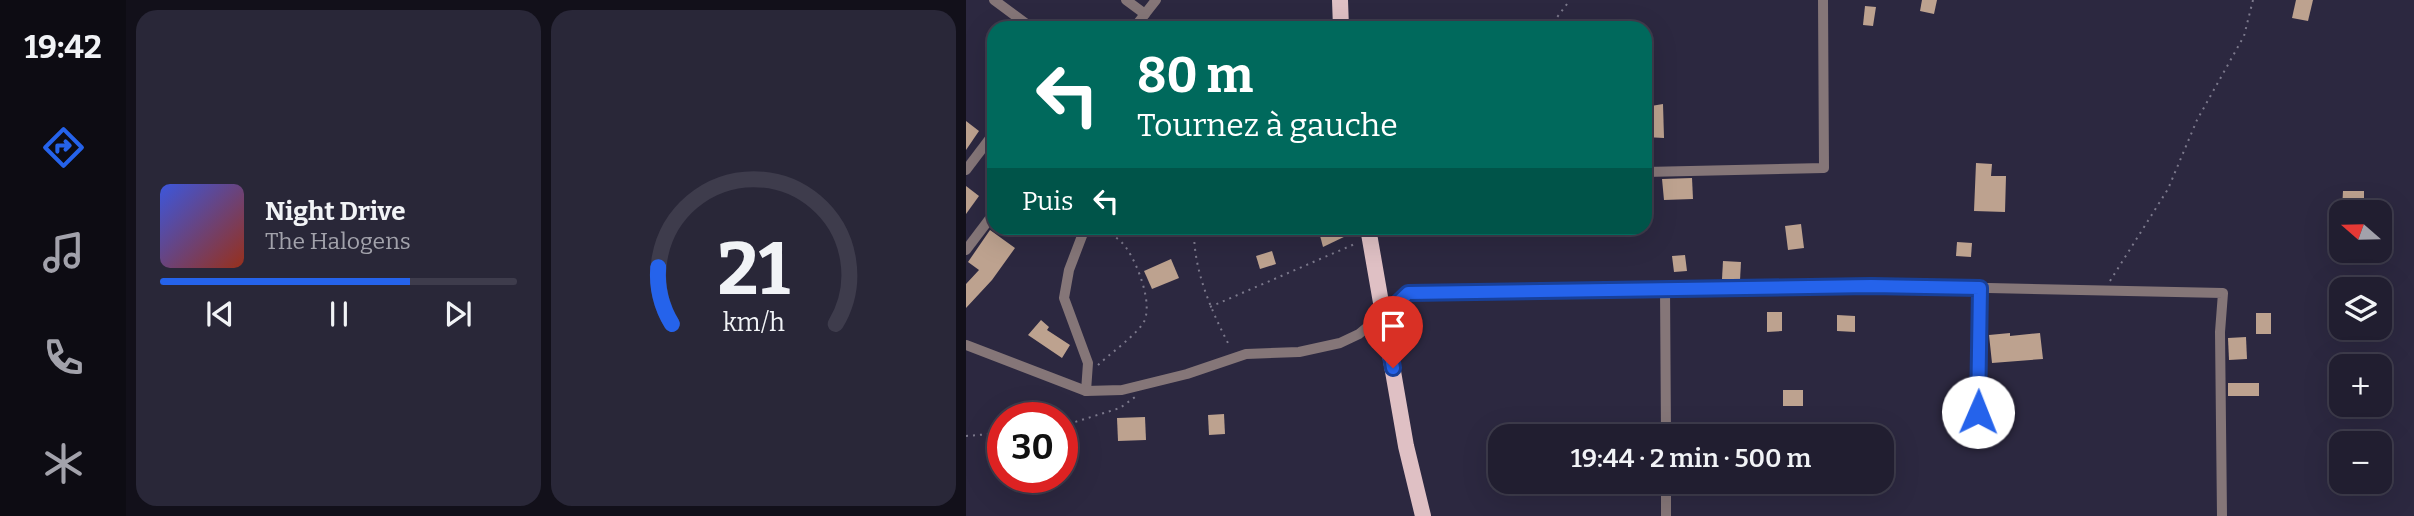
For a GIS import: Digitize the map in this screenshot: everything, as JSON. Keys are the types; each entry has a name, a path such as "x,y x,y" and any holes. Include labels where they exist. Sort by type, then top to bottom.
{"main road":[{"path":"1340,0 1341,21"},
{"path":"1370,235 1406,446 1423,516"}],"street":[{"path":"994,0 1022,21"},
{"path":"1126,0 1145,14"},
{"path":"1140,21 1156,0"},
{"path":"1652,172 1824,168 1823,0"},
{"path":"966,170 987,142"},
{"path":"967,245 987,221"},
{"path":"1082,235 1069,270 1064,298 1088,363 1086,391"},
{"path":"966,345 1086,391 1122,390 1187,374 1246,354 1299,352 1340,343 1359,334 1384,316 1408,293 1896,286 2223,293 2220,331 2222,516"},
{"path":"1665,288 1665,424"},
{"path":"1978,437 1980,288"},
{"path":"1666,494 1666,516"}],"path":[{"path":"1554,21 1570,0"},
{"path":"2104,290 2168,190 2197,120 2244,36 2253,0"},
{"path":"1087,376 1143,324 1148,310 1147,299 1128,251 1113,235"},
{"path":"1194,235 1210,307 1235,358"},
{"path":"1210,307 1363,235"},
{"path":"1078,421 1120,408 1139,395"},
{"path":"966,436 987,434"}],"building":[{"path":"1922,0 1937,0 1934,14 1920,11"},
{"path":"2296,0 2313,0 2308,21 2292,18"},
{"path":"1865,6 1876,7 1873,26 1863,25"},
{"path":"1663,104 1664,138 1652,137 1652,106"},
{"path":"966,121 979,131 966,150"},
{"path":"1976,163 1992,164 1991,176 2006,176 2005,212 1974,211"},
{"path":"1692,178 1693,199 1664,200 1662,179"},
{"path":"966,186 979,196 966,214"},
{"path":"2343,191 2364,191 2364,200 2343,200"},
{"path":"1801,224 1804,248 1788,250 1785,226"},
{"path":"987,234 997,235 1015,248 992,280 966,308 966,284 979,270 968,262"},
{"path":"1320,235 1348,235 1323,247"},
{"path":"1957,242 1972,243 1971,257 1956,256"},
{"path":"1272,251 1276,264 1260,269 1256,256"},
{"path":"1685,255 1687,271 1674,272 1672,256"},
{"path":"1171,259 1179,278 1152,289 1144,271"},
{"path":"1723,261 1741,262 1740,280 1722,279"},
{"path":"1767,312 1782,312 1782,331 1767,332"},
{"path":"2256,313 2271,313 2271,334 2256,334"},
{"path":"1837,315 1855,316 1855,332 1837,331"},
{"path":"1041,320 1049,327 1047,330 1070,345 1062,358 1028,335"},
{"path":"2010,333 2010,336 2040,333 2043,359 1992,363 1989,335"},
{"path":"2246,337 2247,359 2229,360 2228,338"},
{"path":"2228,383 2259,383 2259,396 2228,396"},
{"path":"1783,390 1803,390 1803,406 1783,406"},
{"path":"1224,414 1225,434 1209,435 1208,415"},
{"path":"1145,417 1146,440 1118,441 1117,418"}],"route":[{"path":"1393,368 1384,316 1408,293 1871,286 1980,288 1978,412"}]}
